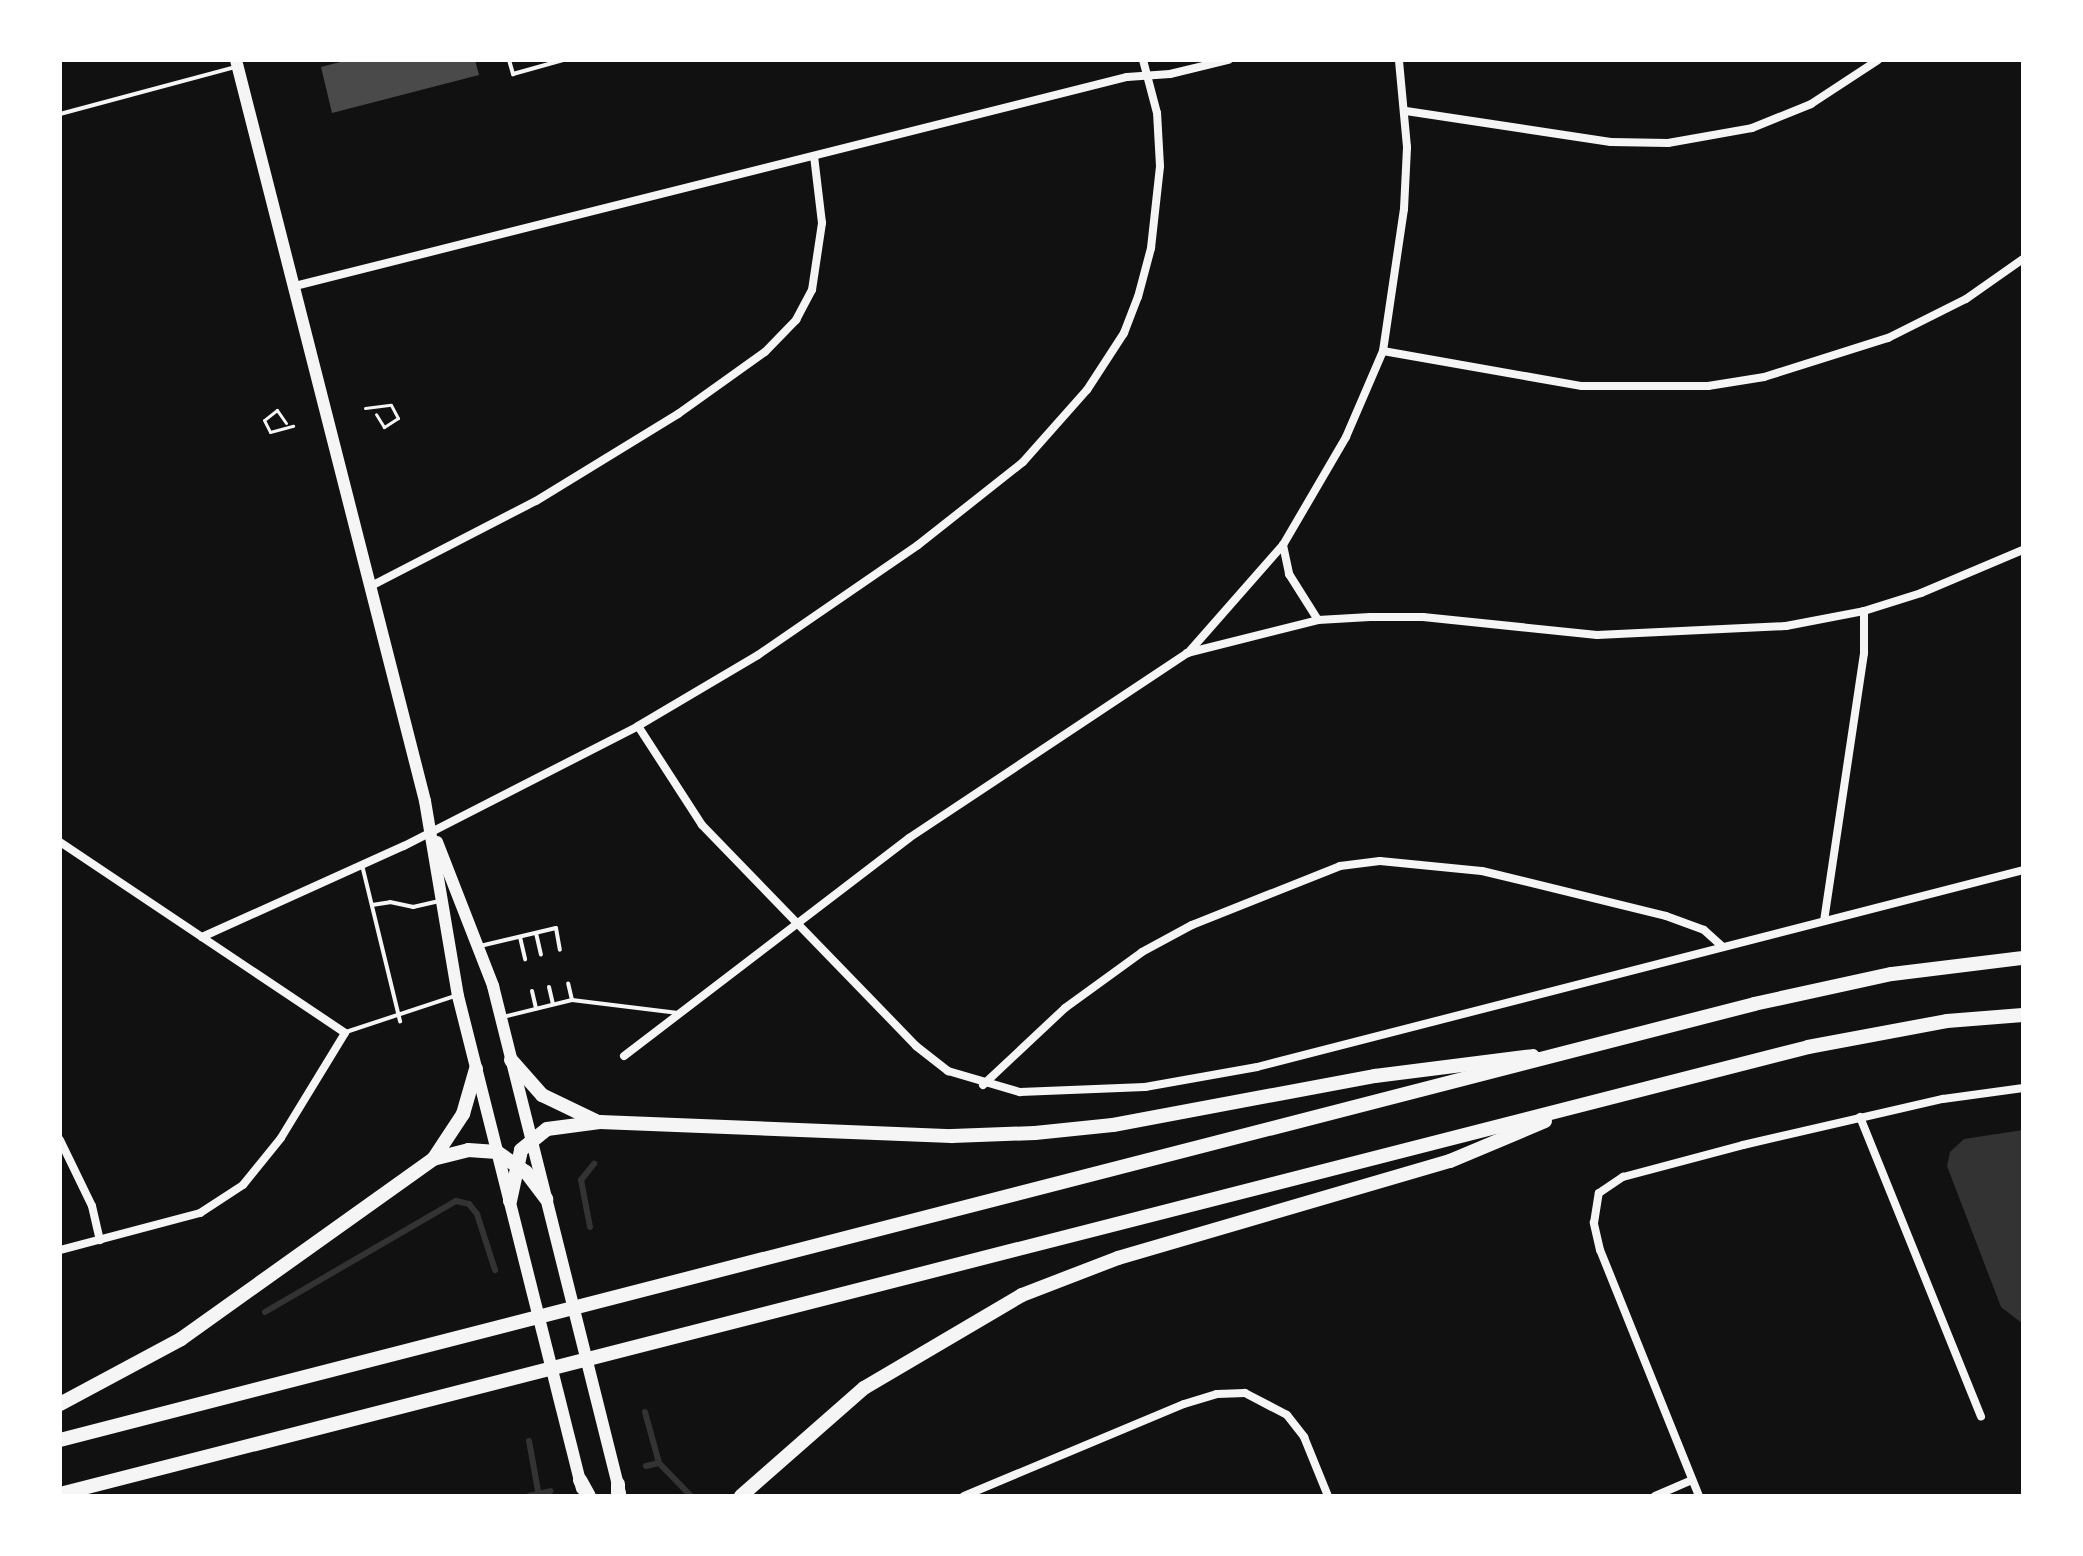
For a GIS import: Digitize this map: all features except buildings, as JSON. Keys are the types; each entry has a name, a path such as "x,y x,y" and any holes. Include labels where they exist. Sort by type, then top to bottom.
{"highway":[{"path":"60,1440 468,1338 1827,987 2023,958"},
{"path":"60,1494 657,1344 1584,1104 1877,1032 2023,1015"},
{"path":"510,1201 515,1162 531,1139 547,1129 600,1122 952,1136 1035,1133 1113,1125 1389,1073 1571,1052"},
{"path":"511,1060 542,1095 600,1122"},
{"path":"60,1404 181,1339 433,1159 463,1114 476,1069"},
{"path":"741,1496 864,1388 1022,1295 1118,1258 1450,1161 1584,1104"},
{"path":"433,1159 468,1150 497,1152 515,1162 546,1199"},
{"path":"580,1480 586,1496"}],"main road":[{"path":"237,63 373,585 433,832 439,901 458,996 580,1480"},
{"path":"433,832 480,946 619,1492"}],"street":[{"path":"202,937 433,832 638,726 758,655 918,545 1023,462 1078,401 1124,333 1151,248 1160,166 1157,113 1143,60"},
{"path":"295,286 1127,77 1228,60"},
{"path":"624,1056 796,920 909,838 1187,653 1283,545 1346,437 1383,351 1404,209 1406,111 1399,60"},
{"path":"1406,111 1611,142 1668,143 1716,136 1811,104 1878,60"},
{"path":"373,585 536,501 678,414 765,352 796,320 812,290 822,223 814,156"},
{"path":"1383,351 1582,386 1708,386 1764,377 1888,338 1966,299 2023,259"},
{"path":"1283,545 1289,574 1318,620"},
{"path":"1187,653 1318,620 1423,617 1597,635 1666,636 1786,626 1864,611 2023,550"},
{"path":"1824,921 1864,653 1864,611"},
{"path":"638,726 702,825 916,1046 948,1071 983,1085 1051,1094 1200,1079 2023,870"},
{"path":"60,842 345,1033 281,1138 243,1185 200,1213 60,1250"},
{"path":"983,1085 1065,1008 1142,952 1192,925 1340,866 1380,861 1482,871 1666,916 1704,930 1723,947"},
{"path":"1699,1496 1600,1250 1596,1205 1599,1193 1623,1177 1860,1117 2023,1088"},
{"path":"1860,1117 1981,1416"},
{"path":"60,1140 92,1206 100,1240"},
{"path":"964,1496 1184,1404 1217,1394 1245,1393 1287,1415 1304,1437 1328,1496"},
{"path":"1655,1496 1692,1480"}],"lane":[{"path":"509,60 513,74 563,60"},
{"path":"60,114 237,63"},
{"path":"362,865 400,1021"},
{"path":"372,905 390,902 413,907 439,901"},
{"path":"480,946 556,928 560,950"},
{"path":"536,933 541,954"},
{"path":"520,937 525,959"},
{"path":"568,983 572,1000"},
{"path":"549,987 553,1004"},
{"path":"532,991 536,1009"},
{"path":"345,1033 458,996"},
{"path":"500,1018 572,1000 678,1013"}],"path":[{"path":"365,408 391,405 398,418 387,428 377,422 376,414"},
{"path":"286,423 277,410 264,420 270,432 293,426"}],"shaded area":[{"path":"2023,1130 2023,1324 2001,1307 1947,1166 1950,1152 1964,1139"}],"waterway":[{"path":"590,1227 581,1180 594,1164"},
{"path":"265,1312 456,1201 469,1204 477,1214 495,1270"},
{"path":"645,1412 659,1463 691,1496"},
{"path":"529,1441 539,1496"},
{"path":"646,1466 659,1463"},
{"path":"529,1496 550,1491"}]}
